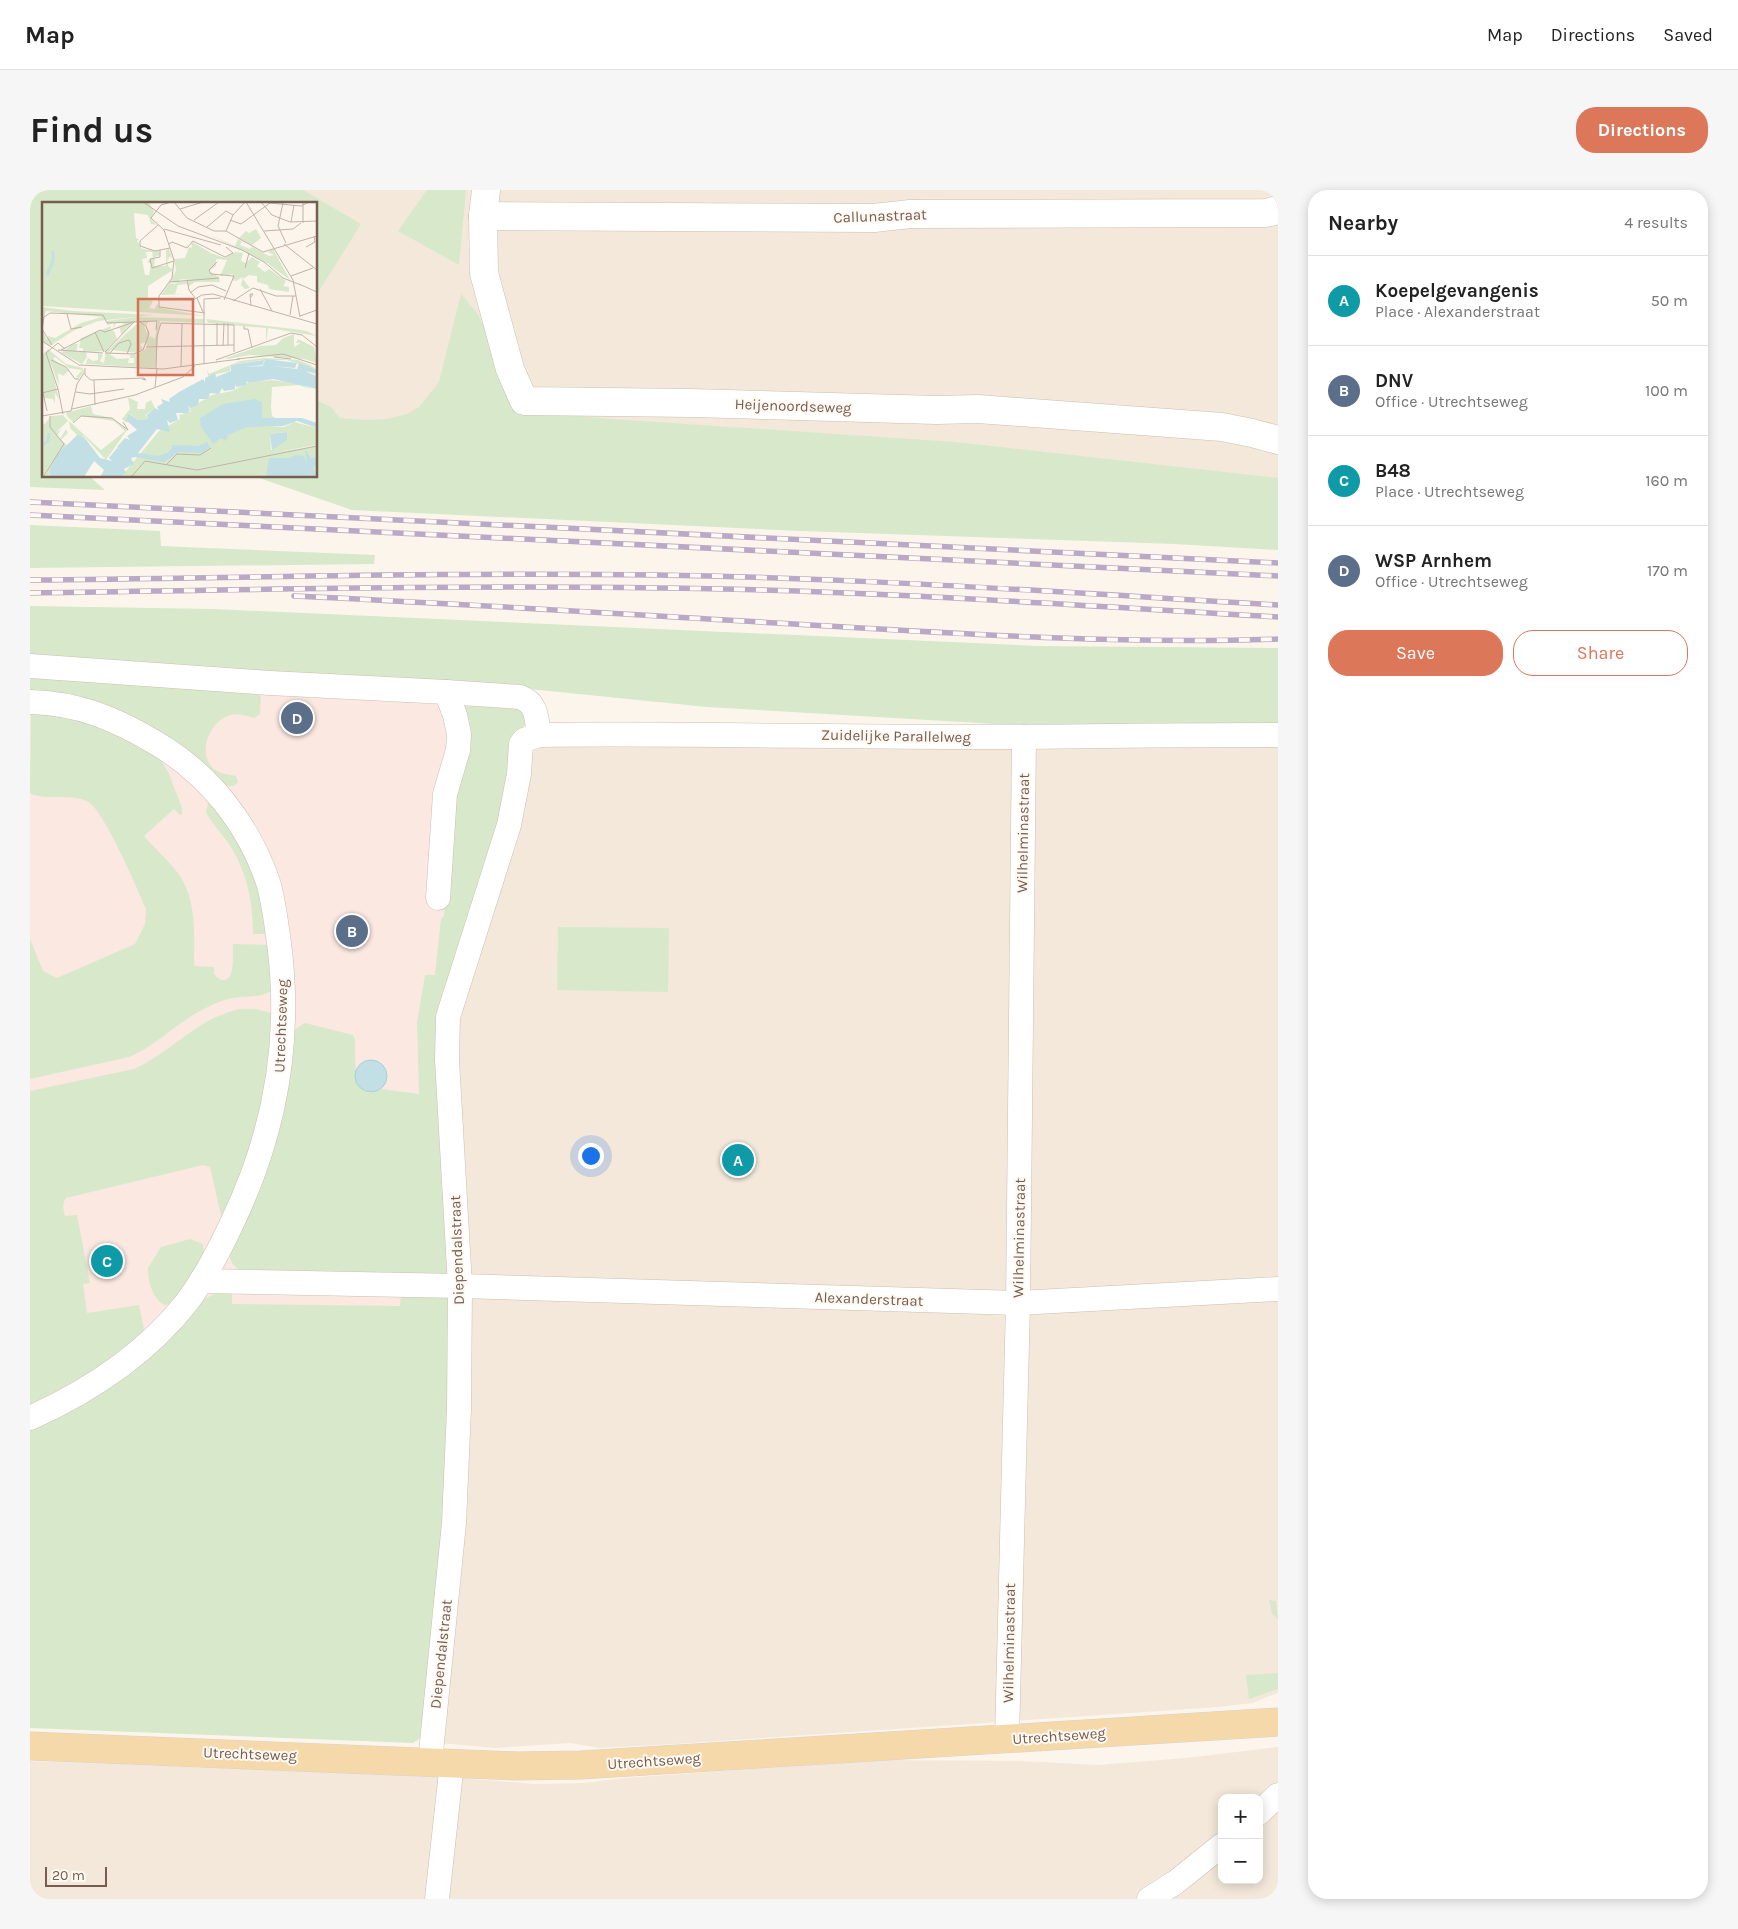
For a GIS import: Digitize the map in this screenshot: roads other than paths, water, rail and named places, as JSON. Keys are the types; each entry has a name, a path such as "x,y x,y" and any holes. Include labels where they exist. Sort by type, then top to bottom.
{"main road":[{"name":"Utrechtseweg","path":"30,1746 517,1766 581,1765 1278,1722"}],"street":[{"name":"Callunastraat","path":"484,203 874,218 910,214 1266,213 1278,210"},
{"name":"Heijenoordseweg","path":"484,203 484,273 510,369 524,401 691,403 936,410 978,409 1222,427 1278,440"},
{"path":"30,666 270,683 520,697 529,700 534,706 530,741"},
{"path":"438,898 444,794 458,750 459,734 455,715 446,692"},
{"name":"Utrechtseweg","path":"30,702 69,705 128,726 182,760 214,789 249,839 268,884 274,907 283,972 284,1030 280,1075 264,1142 249,1188 218,1253 201,1281 186,1303 138,1353 102,1379 30,1418"},
{"name":"Zuidelijke Parallelweg","path":"530,741 674,733 1024,737 1140,734 1278,735"},
{"name":"Wilhelminastraat","path":"1007,1739 1018,1303 1024,737"},
{"name":"Diependalstraat","path":"437,1899 441,1762 459,1409 460,1286 447,1060 448,1017 509,825 519,774 530,741"},
{"name":"Alexanderstraat","path":"201,1281 460,1286 1018,1303 1278,1289"},
{"path":"1263,1809 1278,1794"},
{"path":"1149,1899 1176,1882 1218,1848"}],"water":[{"path":"371,1060 377,1061 382,1065 386,1070 386,1082 382,1087 377,1091 371,1092 365,1091 360,1087 356,1082 355,1076 356,1070 360,1065 365,1061"}],"railway":[{"path":"30,502 1278,563"},
{"path":"30,515 1278,576"},
{"path":"30,580 422,575 657,575 813,579 1278,605"},
{"path":"30,593 422,587 736,589 968,599 1278,617"},
{"path":"294,596 997,635 1166,640 1278,639"}],"place":[{"name":"WSP Arnhem","path":"297,718"},
{"name":"DNV","path":"352,931"},
{"name":"Koepelgevangenis","path":"738,1160"},
{"name":"B48","path":"107,1261"}]}
